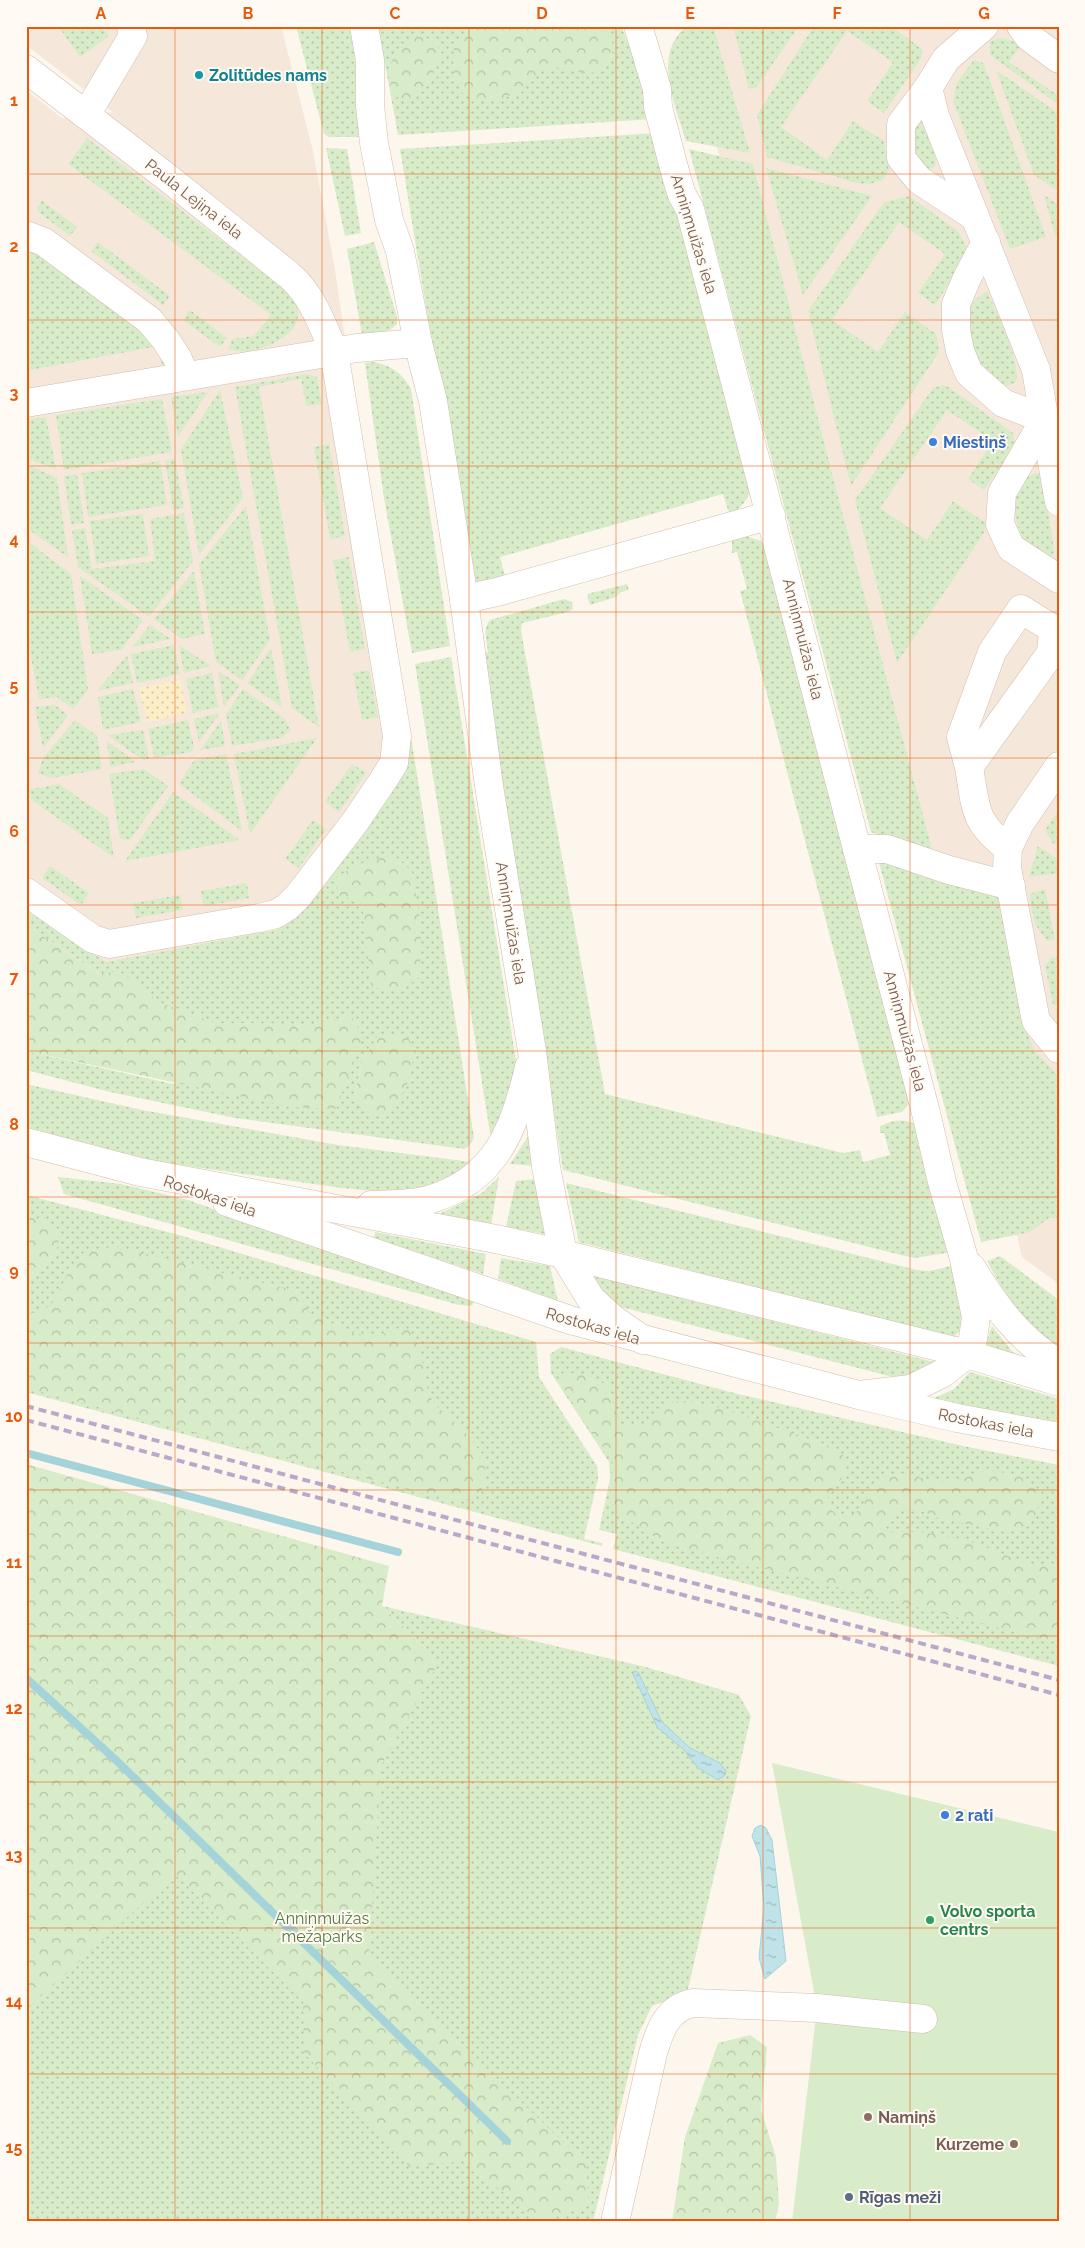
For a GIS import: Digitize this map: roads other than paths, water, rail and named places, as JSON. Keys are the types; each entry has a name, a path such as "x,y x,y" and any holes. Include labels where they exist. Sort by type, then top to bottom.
{"street":[{"path":"86,115 133,36 131,26"},
{"name":"Anniņmuižas iela","path":"364,26 370,60 370,106 374,143 389,220 400,251 418,343 433,401 464,599 489,786 532,1051 546,1167 563,1254 591,1300 613,1319 643,1340"},
{"name":"Anniņmuižas iela","path":"638,26 657,89 658,107 674,170 682,195 690,209 771,515 926,1113 942,1182 963,1255 976,1317 973,1339 967,1354"},
{"path":"975,217 919,180 901,158 901,124 928,88 946,59 984,26"},
{"path":"1021,26 1029,37 1059,59"},
{"name":"Paula Lejiņa iela","path":"26,69 168,178 300,284 311,300 334,352 397,736 394,763 355,822 299,895 276,914 108,944 93,939 26,892"},
{"path":"928,88 935,116 975,217 1047,375 1045,419 1059,502"},
{"path":"26,235 44,242 149,320 178,358 185,376"},
{"path":"986,242 956,304 956,330 960,351 969,373 1003,402 1045,419"},
{"path":"26,403 334,352 418,343"},
{"path":"1045,419 1002,493 1000,524 1012,548 1059,579"},
{"path":"464,599 497,592 771,515"},
{"path":"969,767 1051,653 1053,630 1021,609 992,652 961,737 980,823 993,837 1008,848"},
{"path":"1059,766 1020,823 1008,848 1007,868 1036,1021 1059,1049"},
{"path":"857,849 887,849 949,870 1011,886"},
{"name":"Anniņmuižas iela","path":"336,1208 426,1201 450,1193 467,1182 495,1156 510,1131 523,1090 532,1051"},
{"name":"Rostokas iela","path":"26,1142 140,1172 570,1320 859,1395 957,1418 1059,1437"},
{"name":"Rostokas iela","path":"140,1172 496,1239 563,1254 967,1354 1059,1382"},
{"name":"Anniņmuižas iela","path":"963,1255 986,1291 1015,1329 1036,1350 1059,1364"},
{"path":"859,1395 911,1389 943,1374 967,1354"},
{"path":"615,2222 653,2053 659,2034 669,2016 681,2005 693,2003 817,2008 923,2019"}],"water":[{"path":"634,1671 638,1672 662,1722 690,1748 720,1763 726,1771 725,1775 718,1780 698,1768 684,1750 657,1727 633,1674"},
{"path":"761,1825 766,1828 772,1840 786,1961 765,1979 759,1958 764,1907 760,1856 752,1836 755,1828"}],"waterway":[{"path":"26,1453 398,1552"},
{"path":"26,1678 118,1762 507,2141"}],"railway":[{"path":"26,1406 1059,1680"},
{"path":"26,1420 1059,1695"}],"place":[{"name":"Zolitūdes nams","path":"199,75"},
{"name":"Miestiņš","path":"933,442"},
{"name":"2 rati","path":"945,1815"},
{"name":"Volvo sporta centrs","path":"930,1920"},
{"name":"Namiņš","path":"868,2117"},
{"name":"Kurzeme","path":"1014,2144"},
{"name":"Rīgas meži","path":"849,2197"}],"park label":[{"name":"Anniņmuižas mežaparks","path":"322,1927"}]}
